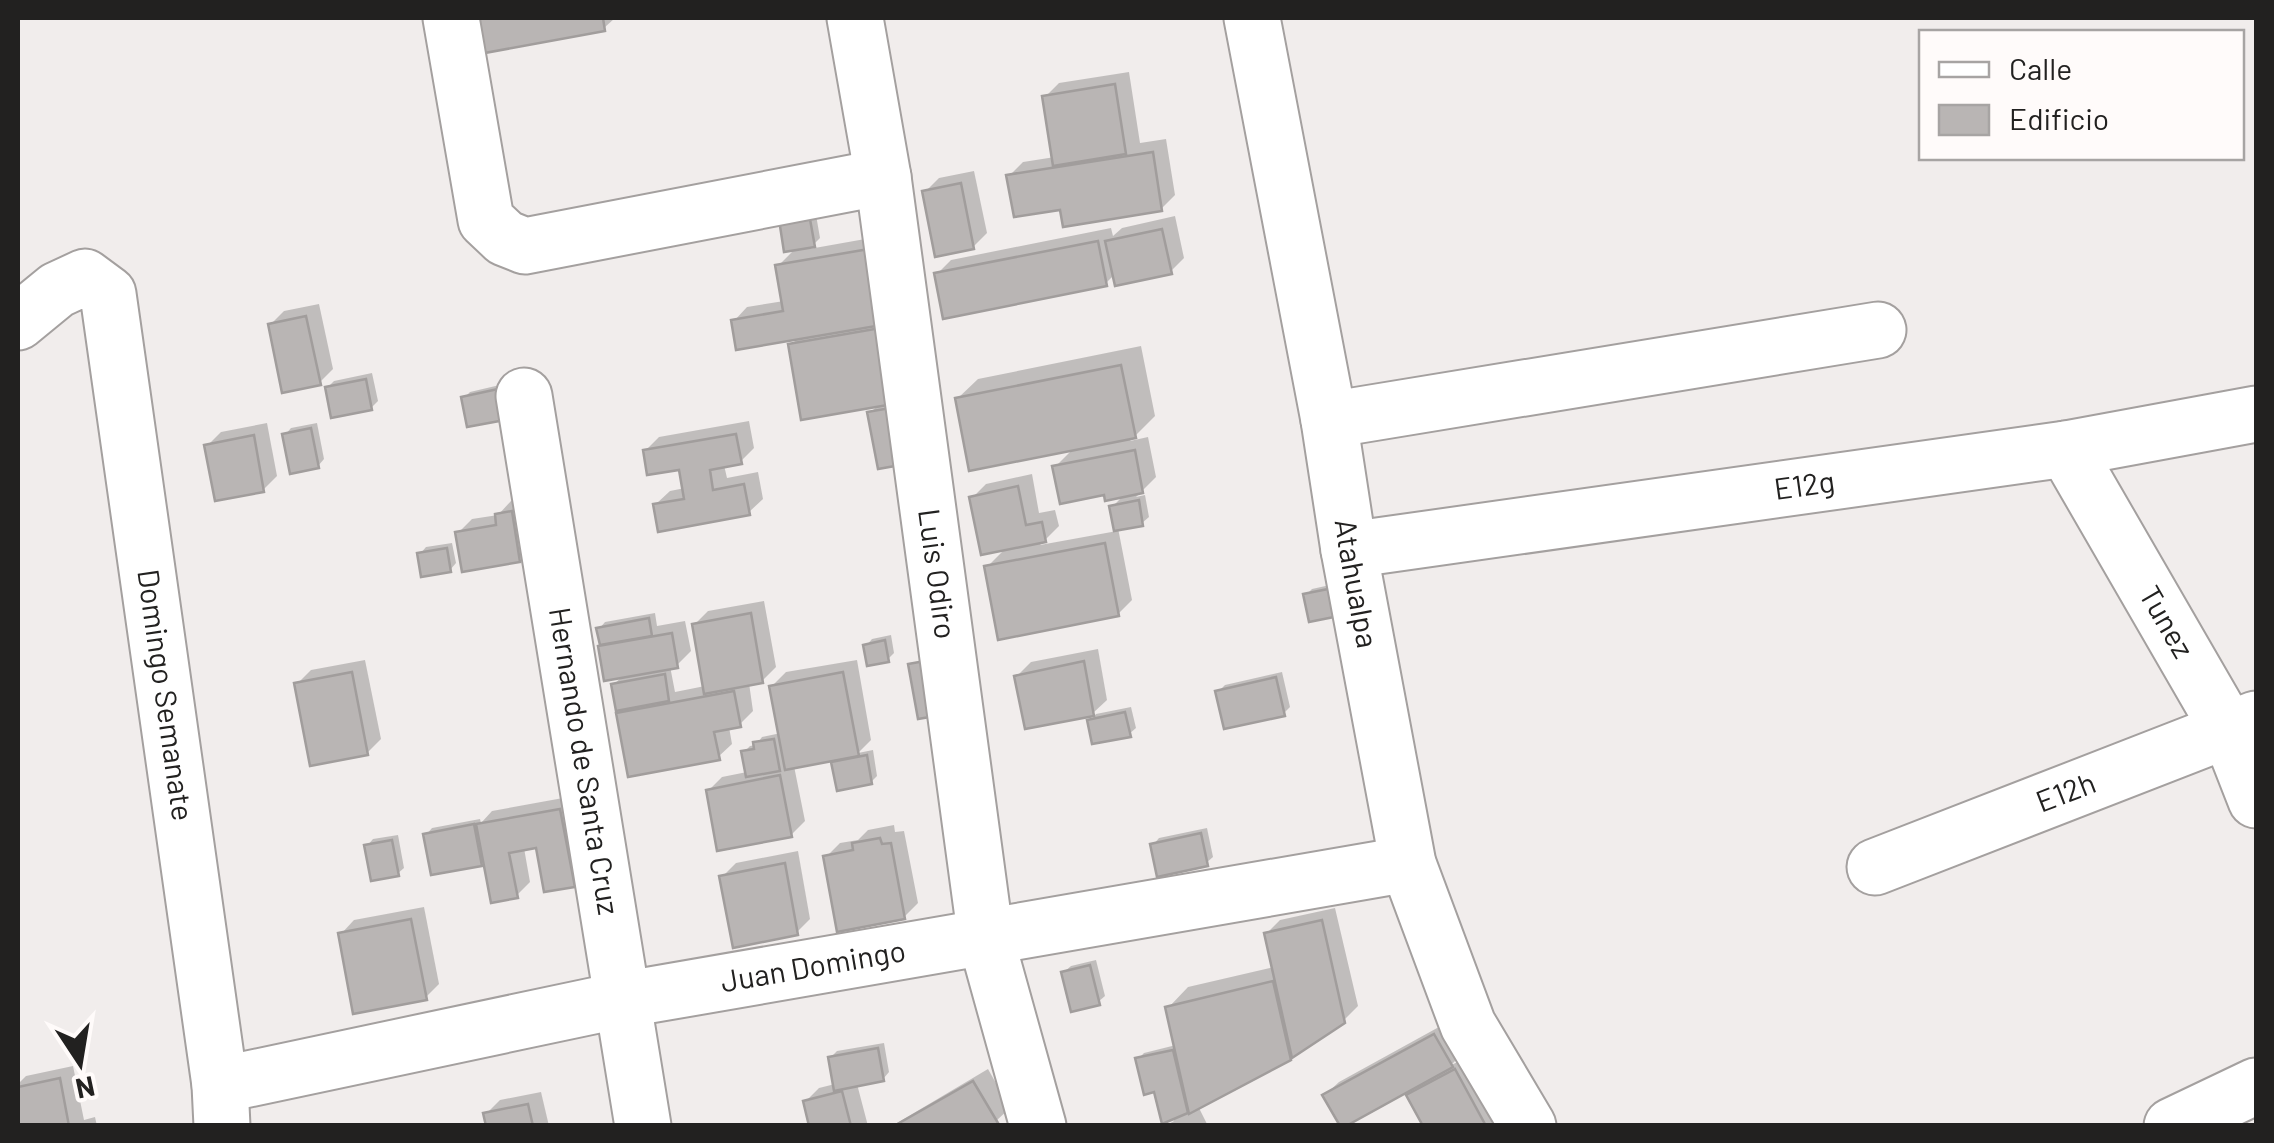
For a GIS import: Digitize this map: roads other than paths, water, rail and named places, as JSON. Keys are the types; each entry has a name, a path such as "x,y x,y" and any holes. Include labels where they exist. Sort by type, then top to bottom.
{"street":[{"path":"451,18 486,220 504,238 525,246 883,177"},
{"name":"Luis Odiro","path":"856,18 883,177 986,939 1038,1126"},
{"name":"Atahualpa","path":"1252,18 1408,864 1468,1025 1528,1126"},
{"name":"Domingo Semanate","path":"18,322 57,290 85,277 108,294 221,1105"},
{"path":"1329,420 1878,330"},
{"name":"Hernando de Santa Cruz","path":"524,396 643,1126"},
{"name":"E12g","path":"1349,550 2066,449 2256,414"},
{"name":"Tunez","path":"2066,449 2243,725 2256,800"},
{"name":"E12h","path":"1875,867 2243,725"},
{"name":"Juan Domingo","path":"221,1105 621,1000 1408,864"},
{"path":"2172,1126 2256,1086"}]}
